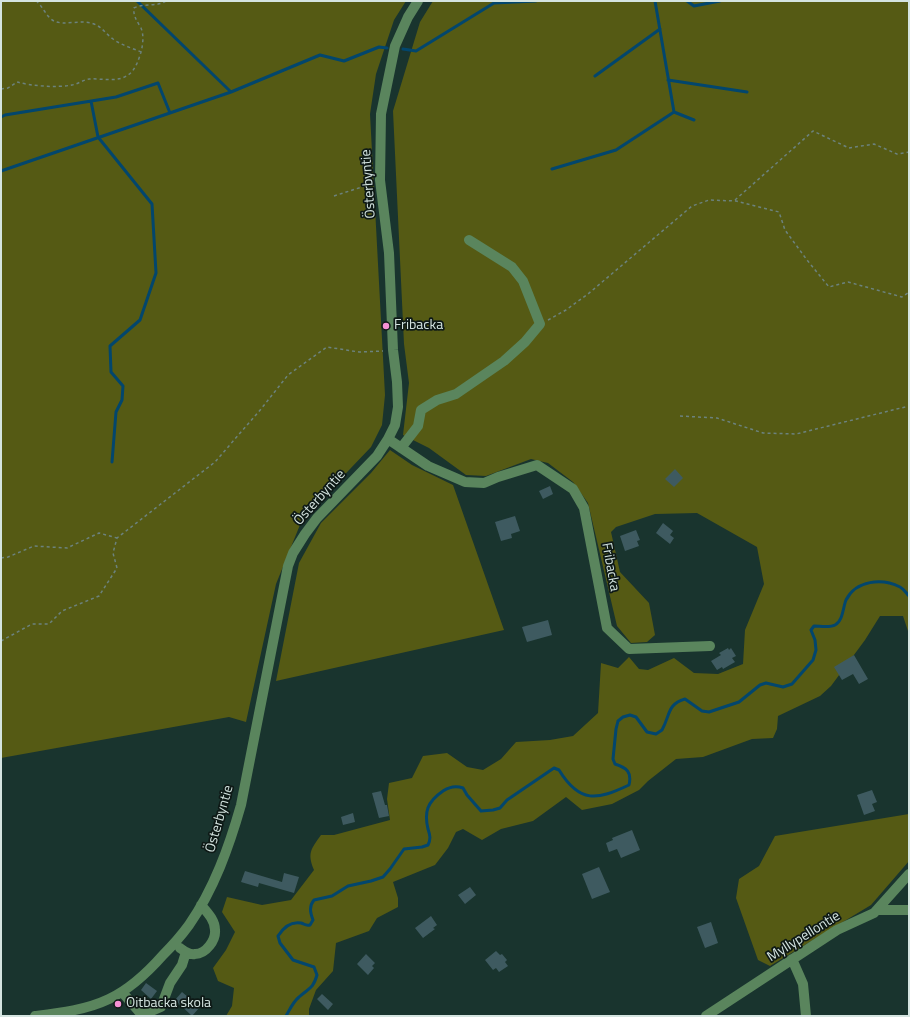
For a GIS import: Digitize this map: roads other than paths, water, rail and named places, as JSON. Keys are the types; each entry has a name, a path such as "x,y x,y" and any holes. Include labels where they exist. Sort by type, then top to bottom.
{"street":[{"name":"Österbyntie","path":"35,1016 67,1012 91,1006 122,992 153,966 189,926 218,873 229,846 241,805 286,574 293,553 317,518 377,456 395,425 398,407 397,382 393,350 389,253 380,180 381,114 395,46 408,17 418,1"},
{"path":"402,448 418,426 421,410 436,400 456,394 504,361 525,342 540,324 523,281 512,267 469,240"},
{"name":"Fribacka","path":"388,439 428,466 465,482 484,483 537,465 573,489 584,508 607,628 629,649 710,646"},
{"name":"Myllypellontie","path":"706,1016 837,930 874,913 909,874"},
{"path":"174,944 186,952 194,954 203,951 214,940 214,923 201,905"},
{"path":"877,910 909,910"},
{"path":"122,992 142,1015 161,1006 170,983 182,965 186,952"},
{"path":"792,959 803,984 806,1016"}],"waterway":[{"path":"137,1 231,92"},
{"path":"403,49 416,51 494,3 536,1"},
{"path":"552,169 616,150 674,112 655,1"},
{"path":"687,1 694,6 720,1"},
{"path":"595,76 660,29"},
{"path":"1,171 231,92 320,55 344,61 379,47 387,48"},
{"path":"668,80 747,92"},
{"path":"1,117 5,115 116,97 158,83 170,113"},
{"path":"91,101 98,137 152,204 156,273 140,320 110,346 111,372 123,386 122,400 116,412 112,462"},
{"path":"674,112 694,120"},
{"path":"286,1016 295,1001 312,986 317,975 314,967 293,960 280,943 278,936 280,933 287,926 293,923 310,925 313,920 311,907 314,900 332,896 348,886 383,877 404,849 428,845 430,841 426,817 428,808 433,799 443,791 452,787 463,788 481,811 493,810 500,808 507,800 554,768 559,770 574,789 582,794 598,796 618,790 629,785 630,781 628,771 615,764 613,759 616,729 618,721 623,717 630,715 636,717 647,732 656,734 662,730 672,707 679,701 685,699 702,711 709,712 739,702 760,685 766,683 783,687 792,684 813,660 816,650 815,640 811,630 814,626 825,627 838,623 846,600 850,593 856,588 870,583 885,582 900,587 909,596"}],"place":[{"name":"Fribacka","path":"386,326"},
{"name":"Oitbacka skola","path":"118,1004"}]}
